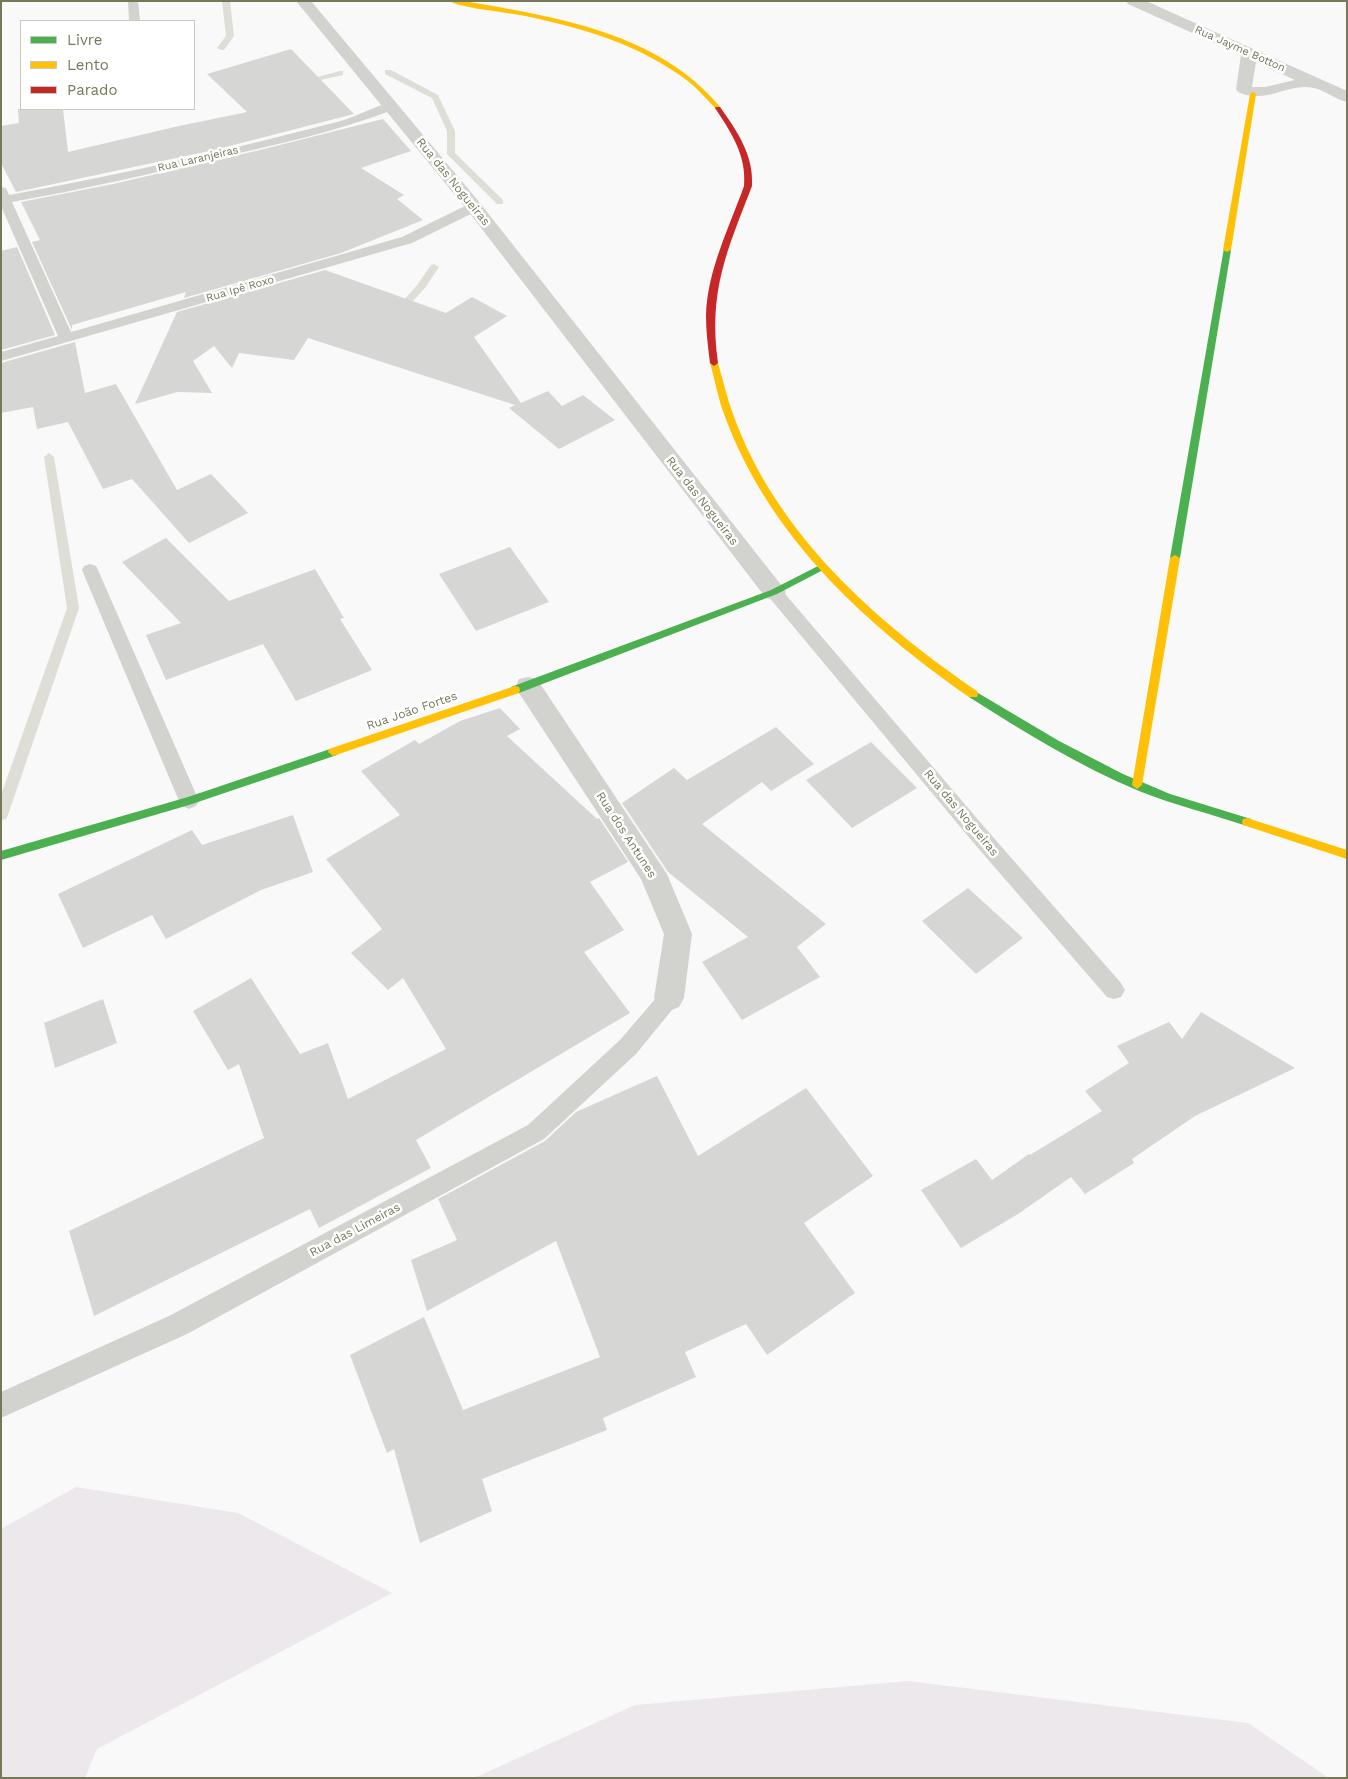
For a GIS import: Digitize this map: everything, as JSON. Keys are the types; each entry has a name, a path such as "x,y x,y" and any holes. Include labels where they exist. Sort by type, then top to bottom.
{"street":[{"name":"Rua das Nogueiras","path":"303,1 474,206 774,592"},
{"path":"452,1 544,17 596,32 630,45 678,71 714,103 728,121 739,140 746,160 749,181 716,271 711,303 710,336 715,371 724,407 739,444 759,483 785,522 822,567 855,601 900,640 950,679 1006,716 1053,743 1136,785 1347,855"},
{"name":"Rua Jayme Botton","path":"1133,1 1347,97"},
{"path":"1249,53 1244,89 1253,94 1268,93 1288,86 1315,83"},
{"path":"1136,785 1253,94"},
{"name":"Rua João Fortes","path":"1,856 189,801 528,686 774,592 822,567"},
{"name":"Rua dos Antunes","path":"528,686 653,874 678,934 669,998"}],"lane":[{"path":"133,1 135,20"},
{"name":"Rua Laranjeiras","path":"2,197 84,185 277,141 350,122 391,106"},
{"path":"2,197 67,339"},
{"name":"Rua Ipê Roxo","path":"1,358 407,240 474,206"},
{"path":"90,570 189,801"},
{"name":"Rua das Nogueiras","path":"774,592 979,835 1114,990"},
{"name":"Rua das Limeiras","path":"1,1405 178,1325 536,1132 628,1047 669,998"}],"shaded area":[{"path":"76,1487 238,1513 392,1593 97,1749 85,1778 1,1778 1,1529"},
{"path":"908,1681 1248,1723 1329,1778 474,1778 635,1705"}],"building":[{"path":"291,49 354,114 214,150 16,192 1,163 1,126 19,123 18,109 63,110 68,152 247,112 207,74"},
{"path":"383,119 411,151 361,168 404,195 397,199 423,220 341,253 184,298 186,292 72,325 72,330 32,242 40,240 21,202 113,184"},
{"path":"17,247 55,335 1,350 1,251"},
{"path":"325,270 446,313 472,297 507,316 474,337 521,403 548,391 562,406 583,395 615,420 559,449 509,408 515,405 308,338 294,360 239,353 232,368 214,346 193,361 212,393 177,392 135,404 177,312"},
{"path":"75,342 85,393 116,384 177,490 211,474 248,513 189,543 132,479 103,489 68,422 37,429 33,407 1,413 1,363"},
{"path":"166,538 229,601 315,569 344,618 340,619 372,670 296,701 263,644 166,680 146,635 181,623 122,562"},
{"path":"510,547 549,602 476,631 439,574"},
{"path":"500,708 520,729 507,736 597,819 599,818 628,862 590,882 624,930 584,952 630,1013 416,1140 431,1168 319,1228 310,1209 94,1316 69,1231 264,1138 239,1064 228,1070 193,1011 251,978 300,1054 328,1043 348,1099 446,1049 403,978 388,990 351,953 382,929 326,859 400,815 361,771 415,740 419,744 460,721"},
{"path":"776,727 814,764 771,791 762,782 702,824 826,924 797,947 820,977 742,1020 702,962 748,937 668,872 622,803 674,768 687,780"},
{"path":"871,742 917,788 852,828 806,780"},
{"path":"293,815 313,872 261,890 166,939 152,915 83,948 58,894 192,830 202,845"},
{"path":"968,888 1023,938 976,974 922,921"},
{"path":"103,999 117,1043 55,1068 44,1023"},
{"path":"1201,1012 1295,1068 1195,1116 1132,1159 1134,1163 1085,1194 1071,1177 1018,1214 961,1248 921,1190 976,1159 992,1180 1029,1154 1102,1111 1085,1091 1129,1063 1117,1046 1169,1022 1182,1039"},
{"path":"657,1076 698,1156 806,1088 873,1176 804,1223 855,1293 767,1355 746,1324 685,1352 696,1377 603,1418 607,1430 482,1479 492,1511 420,1543 394,1449 387,1453 350,1355 424,1317 463,1410 600,1357 556,1241 427,1311 411,1260 457,1240 438,1199 545,1141 576,1112"}],"waterway":[{"path":"221,48 230,36 226,1"},
{"path":"388,72 435,97 451,131 451,154 500,202"},
{"path":"302,82 340,73"},
{"path":"396,314 422,286 434,267"},
{"path":"1,815 73,608 49,457"}],"traffic: fast":[{"path":"1175,558 1227,250"},
{"path":"515,690 774,592 822,567"},
{"path":"973,694 1014,720 1097,767 1167,797 1247,822"},
{"path":"1,856 189,801 333,752"}],"traffic: slow":[{"path":"452,1 559,22 596,32 631,45 664,61 693,82 718,108"},
{"path":"1227,250 1253,94"},
{"path":"714,363 728,414 750,463 778,509 810,553 847,593 888,631 930,664 973,694"},
{"path":"1137,785 1175,558"},
{"path":"333,752 515,690"},
{"path":"1247,822 1347,855"}],"traffic: jam":[{"path":"714,363 710,338 710,315 713,293 723,251 748,186 749,175 745,154 730,125 718,108"}]}
